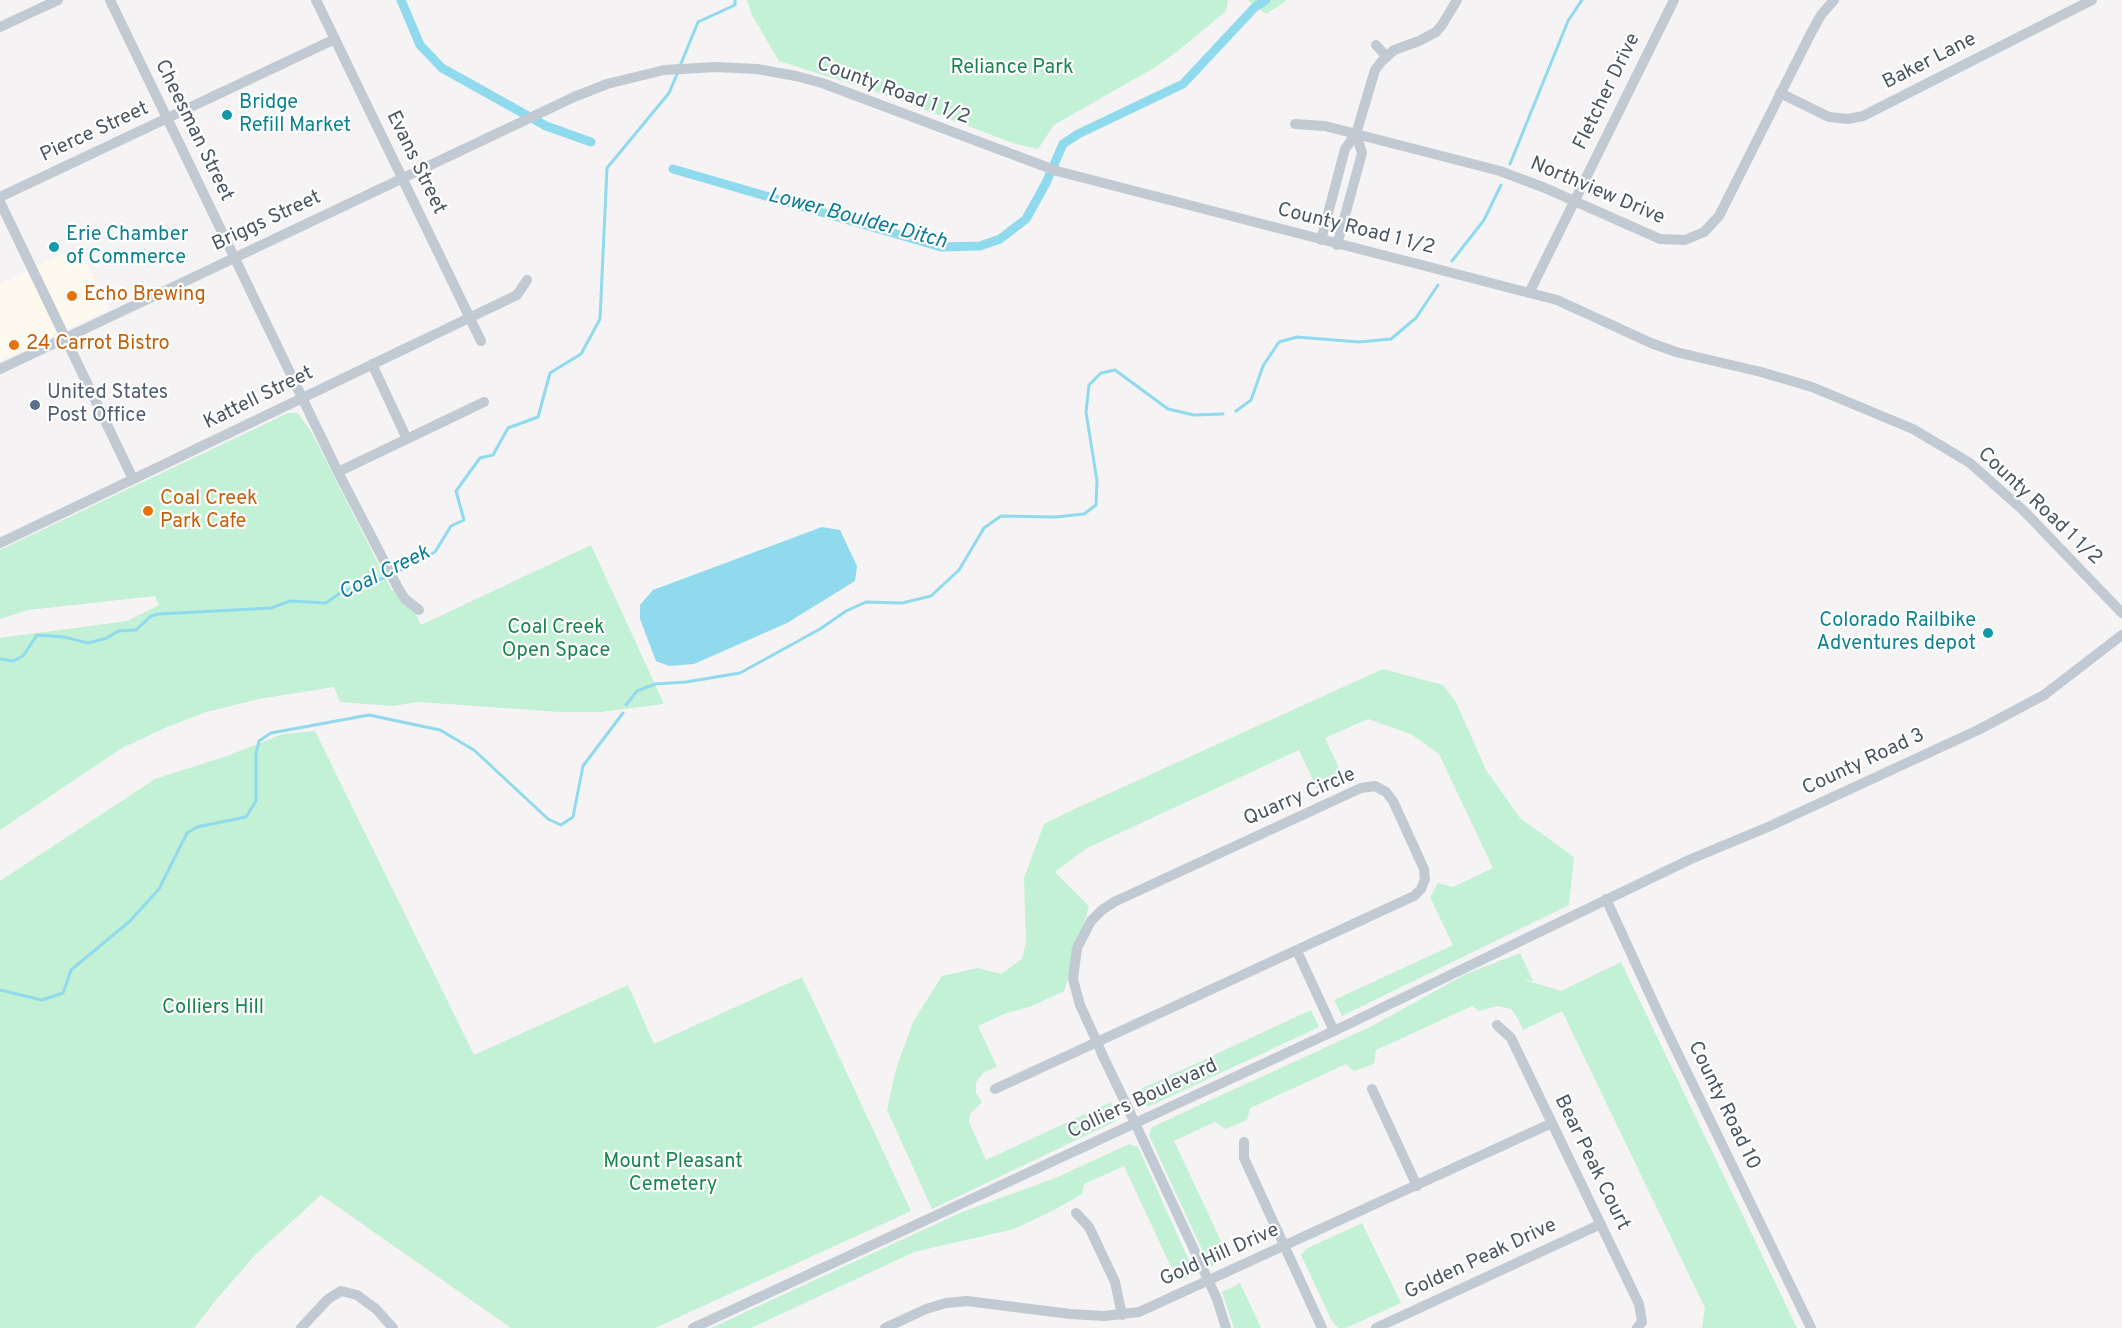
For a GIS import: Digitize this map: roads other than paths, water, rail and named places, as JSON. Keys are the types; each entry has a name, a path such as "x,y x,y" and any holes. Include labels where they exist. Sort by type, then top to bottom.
{"street":[{"path":"0,27 58,0"},
{"name":"Cheesman Street","path":"110,0 338,472 397,586 405,599 419,610"},
{"name":"Evans Street","path":"316,0 481,341"},
{"path":"1321,240 1345,149 1356,134 1373,74 1386,56 1400,47 1436,32 1446,20 1456,0"},
{"name":"Fletcher Drive","path":"1529,293 1674,0"},
{"name":"Northview Drive","path":"1294,124 1324,126 1500,171 1660,239 1678,241 1696,237 1711,226 1719,216 1821,15 1834,0"},
{"name":"Baker Lane","path":"1780,93 1829,117 1858,118 2092,0"},
{"name":"Pierce Street","path":"0,197 335,39"},
{"path":"1376,45 1386,56"},
{"name":"County Road 1 1/2","path":"517,123 596,88 646,73 724,67 775,72 822,83 1057,171 1557,300 1651,343 1676,352 1758,371 1812,387 1917,431 1980,471 2024,511 2122,614"},
{"name":"Briggs Street","path":"0,369 517,123"},
{"path":"1337,245 1362,153 1356,134"},
{"path":"0,202 133,479"},
{"name":"Kattell Street","path":"0,543 517,295 527,280"},
{"path":"372,364 407,439"},
{"path":"338,472 484,402"},
{"name":"County Road 3","path":"1606,899 1978,730 2021,708 2066,680 2122,635"},
{"name":"Quarry Circle","path":"1097,1042 1414,896 1421,889 1425,879 1424,869 1393,801 1386,792 1375,786 1361,788 1138,891 1102,910 1091,921 1077,948 1073,979 1080,1005 1097,1042 1135,1124 1208,1281 1226,1328"},
{"name":"Colliers Boulevard","path":"693,1328 1334,1031 1606,899"},
{"name":"County Road 10","path":"1606,899 1663,1023 1811,1328"},
{"path":"1297,951 1334,1031"},
{"name":"Bear Peak Court","path":"1497,1025 1511,1038 1601,1224 1639,1304 1640,1325"},
{"path":"995,1089 1097,1042"},
{"path":"1372,1089 1417,1186"},
{"name":"Gold Hill Drive","path":"885,1328 926,1309 946,1303 967,1301 1104,1317 1139,1312 1552,1124"},
{"path":"1244,1142 1244,1158 1322,1328"},
{"path":"1076,1213 1089,1227 1115,1282 1122,1315"},
{"name":"Golden Peak Drive","path":"1376,1328 1601,1224"},
{"path":"301,1328 328,1299 341,1291 357,1295 376,1309 393,1328"}],"water":[{"path":"822,527 840,530 857,566 855,581 787,623 694,664 669,666 656,661 640,619 640,605 653,590"}],"waterway":[{"name":"Lower Boulder Ditch","path":"401,0 420,45 442,68 546,126 591,142"},
{"name":"Coal Creek","path":"680,66 698,22 735,5 735,0"},
{"name":"Lower Boulder Ditch","path":"673,169 941,247 980,246 1000,239 1026,219 1046,183 1063,144 1078,134 1183,84 1255,7 1266,0"},
{"path":"1510,164 1568,21 1582,0"},
{"name":"Coal Creek","path":"395,573 435,552 451,526 464,520 456,491 480,458 493,455 508,428 538,417 550,373 581,354 600,319 607,168 669,93 678,72"},
{"path":"1452,261 1484,220 1501,185"},
{"path":"1236,411 1251,400 1263,366 1279,342 1297,337 1359,342 1391,339 1416,318 1438,285"},
{"path":"626,705 637,691 655,684 686,682 740,673 820,629 846,611 866,602 902,603 931,596 959,570 984,528 1001,516 1055,517 1084,514 1096,505 1097,481 1086,412 1089,385 1101,373 1115,370 1168,409 1194,415 1223,414"},
{"name":"Coal Creek","path":"0,659 13,661 23,656 37,635 64,637 88,643 107,638 118,631 136,630 151,616 159,614 271,608 290,601 326,603 340,593 389,576"},
{"path":"0,990 42,1000 63,993 71,970 130,921 159,889 187,833 197,827 246,817 256,801 256,754 259,741 271,733 369,715 440,730 474,750 548,819 561,825 573,817 583,766 623,713"}],"place":[{"name":"Bridge Refill Market","path":"227,115"},
{"name":"Erie Chamber of Commerce","path":"54,247"},
{"name":"Echo Brewing","path":"72,296"},
{"name":"24 Carrot Bistro","path":"14,345"},
{"name":"United States Post Office","path":"35,405"},
{"name":"Coal Creek Park Cafe","path":"148,511"},
{"name":"Colorado Railbike Adventures depot","path":"1988,633"}],"park label":[{"name":"Reliance Park","path":"1012,69"},
{"name":"Coal Creek Open Space","path":"556,640"},
{"name":"Colliers Hill","path":"213,1009"},
{"name":"Mount Pleasant Cemetery","path":"673,1174"}]}
